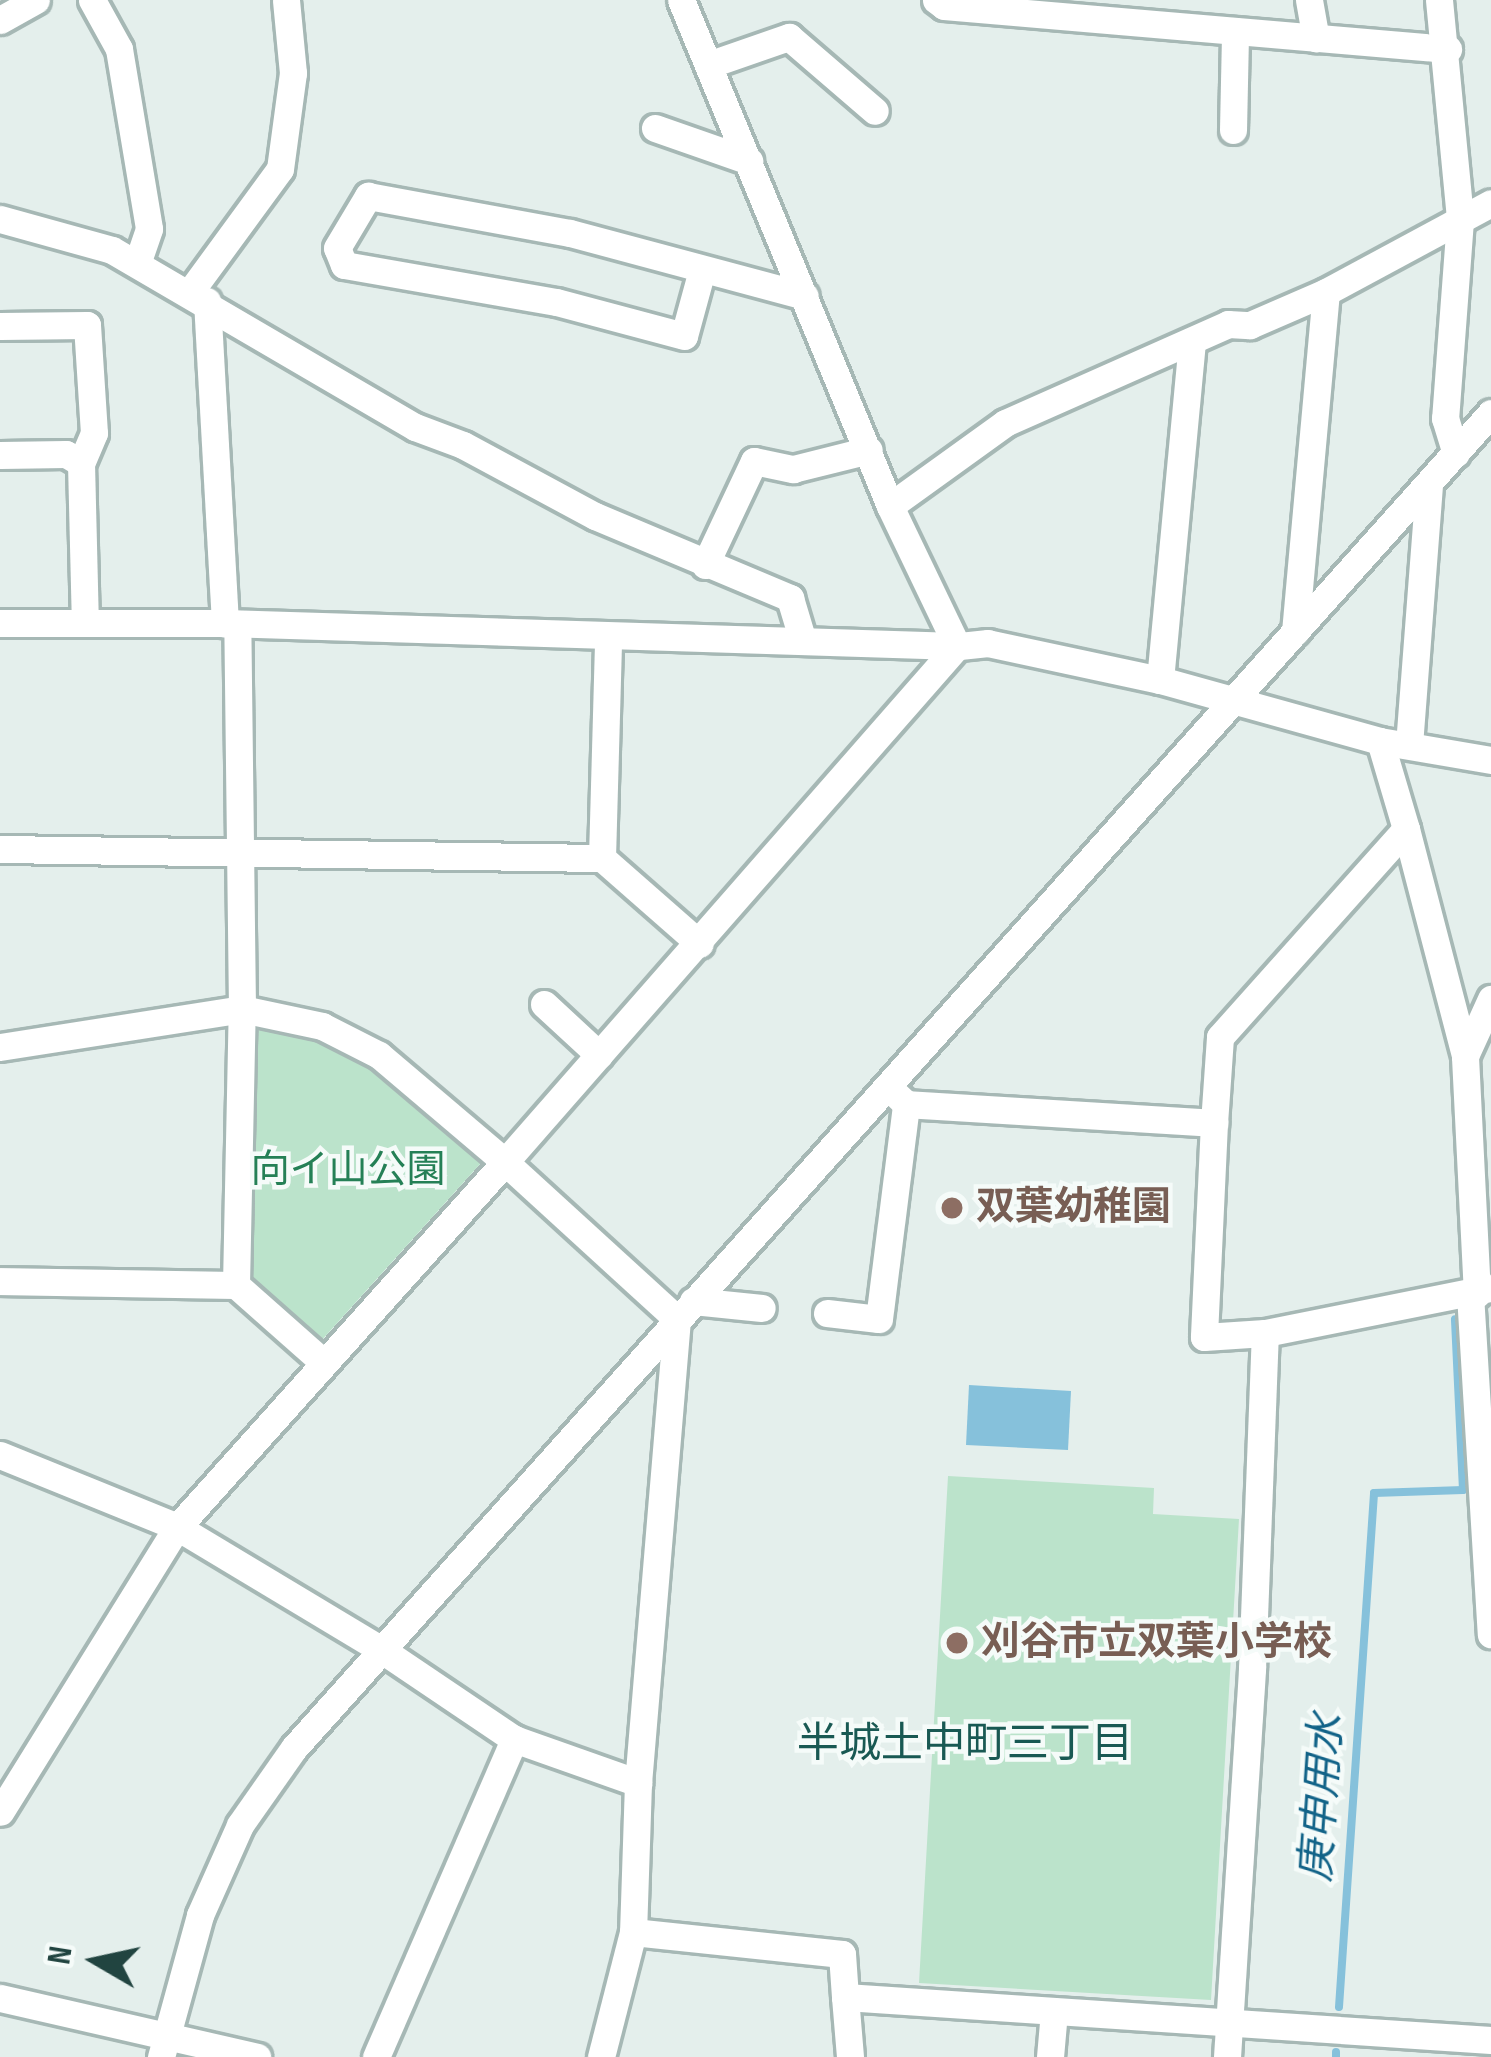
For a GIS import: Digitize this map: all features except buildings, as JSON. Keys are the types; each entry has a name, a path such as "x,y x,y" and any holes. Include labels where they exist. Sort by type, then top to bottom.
{"street":[{"path":"0,20 36,0"},
{"path":"92,0 119,49 123,71 149,229 137,263"},
{"path":"236,1285 242,1010 231,624 198,296 280,170 293,74 286,0"},
{"path":"681,0 890,506 957,646"},
{"path":"936,0 944,6 1191,14 1235,31 1448,50"},
{"path":"1309,0 1316,38"},
{"path":"1439,0 1448,50 1460,220 1445,418 1456,453"},
{"path":"1233,130 1235,31"},
{"path":"708,65 790,37 875,111"},
{"path":"655,128 748,161"},
{"path":"702,270 684,336 556,302 344,265 337,248 368,196 570,233 805,296"},
{"path":"890,506 1005,423 1079,386 1192,344 1228,324 1250,325 1325,292 1491,203"},
{"path":"0,219 112,250 198,296 415,427 463,445 596,516 790,598 802,638"},
{"path":"1295,632 1325,292"},
{"path":"0,326 87,325 94,433 81,463 85,623"},
{"path":"1160,680 1192,344"},
{"path":"164,2046 200,1915 240,1825 294,1748 685,1310 896,1095 1295,632 1491,413"},
{"path":"705,565 754,461 793,469 869,450"},
{"path":"0,455 66,454 81,463"},
{"path":"1409,745 1429,484"},
{"path":"0,623 231,624 957,646 988,643 1160,680 1380,741 1491,760"},
{"path":"602,858 608,637"},
{"path":"0,1812 177,1527 700,944 957,646"},
{"path":"1380,741 1465,1056 1491,1634"},
{"path":"1406,829 1220,1036 1204,1336 1264,1333 1479,1292"},
{"path":"0,849 602,858 700,944"},
{"path":"1465,1056 1491,999"},
{"path":"544,1004 599,1055"},
{"path":"0,1046 242,1010 322,1026 379,1055 685,1310 762,1307"},
{"path":"896,1095 1214,1123"},
{"path":"827,1313 879,1319 896,1095"},
{"path":"0,1281 236,1285 323,1362"},
{"path":"601,2057 633,1932 638,1783 685,1310"},
{"path":"1227,2057 1252,1669 1264,1333"},
{"path":"0,1455 177,1527 382,1650 514,1738 638,1783"},
{"path":"376,2057 514,1738"},
{"path":"633,1932 842,1954 850,2057"},
{"path":"844,1997 1491,2040"},
{"path":"0,1999 164,2046 256,2057"},
{"path":"1050,2057 1054,2012"}],"green space":[{"name":"向イ山公園","path":"254,1023 319,1037 373,1067 481,1163 321,1341 251,1279"},
{"path":"948,1476 1154,1488 1153,1514 1239,1519 1211,2000 919,1983"}],"water":[{"path":"969,1385 1071,1391 1068,1450 966,1445"}],"waterway":[{"name":"庚申用水","path":"1339,2007 1374,1493 1463,1490 1455,1319"},
{"name":"庚申用水","path":"1336,2052 1336,2057"}],"place":[{"name":"双葉幼稚園","path":"952,1208"},
{"name":"刈谷市立双葉小学校","path":"957,1643"}],"district":[{"name":"半城土中町三丁目","path":"965,1745"}]}
